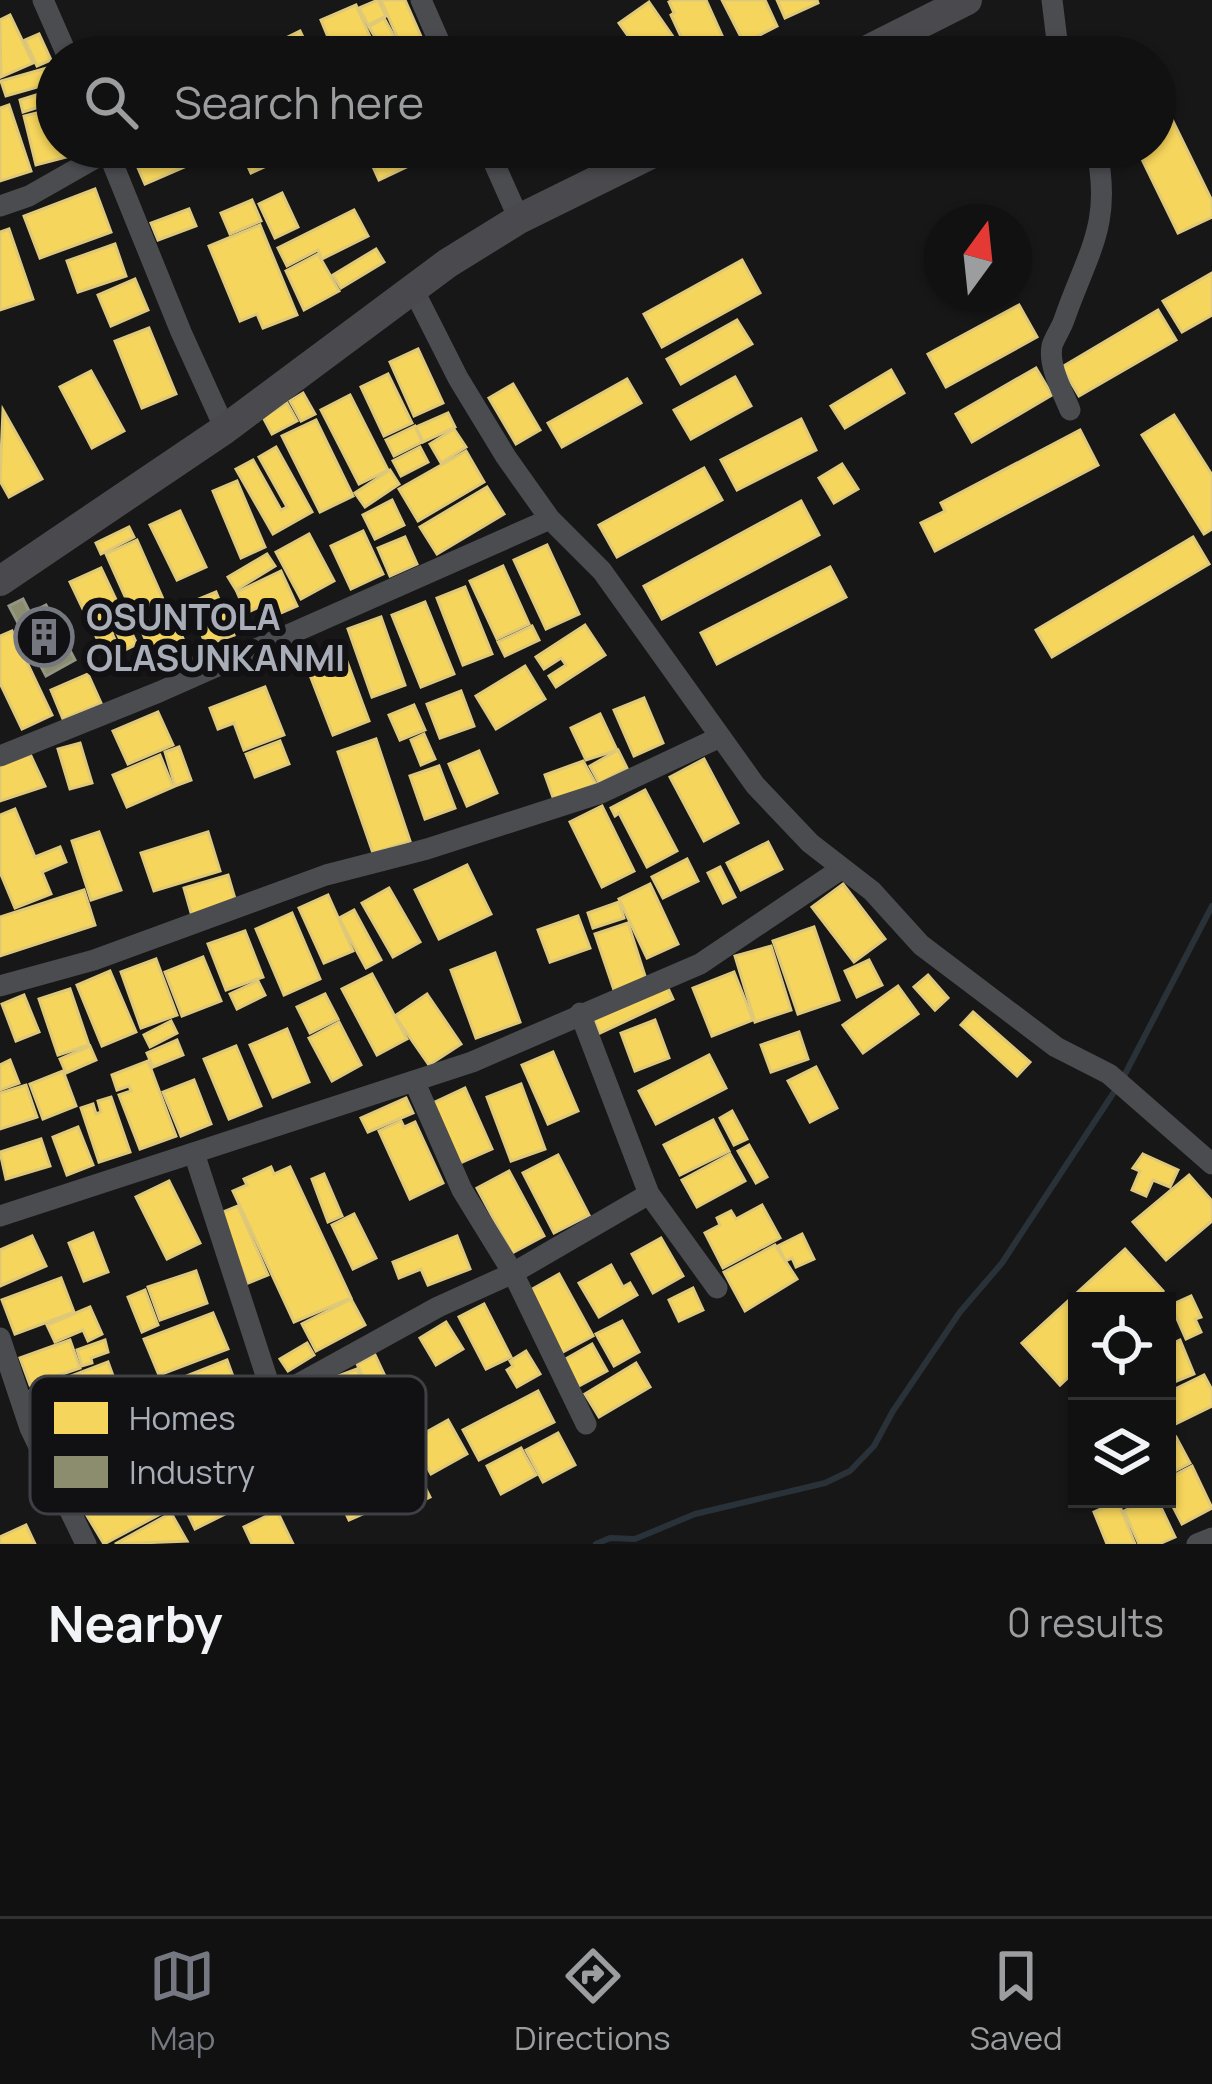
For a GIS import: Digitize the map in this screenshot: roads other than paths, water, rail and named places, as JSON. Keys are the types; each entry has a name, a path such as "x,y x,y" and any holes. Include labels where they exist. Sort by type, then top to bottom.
{"main road":[{"path":"896,36 967,0"},
{"path":"0,581 225,429 412,287 519,220 622,168"}],"street":[{"path":"44,0 59,36"},
{"path":"421,0 437,36"},
{"path":"1052,0 1056,36"},
{"path":"0,206 29,196 75,168"},
{"path":"115,168 225,429"},
{"path":"496,168 519,220"},
{"path":"1070,410 1051,348 1096,246 1103,211 1100,168"},
{"path":"412,287 458,378 550,519 602,572 755,785 810,843 872,891 921,945 1056,1047 1109,1074 1212,1164"},
{"path":"0,756 159,692 550,519"},
{"path":"0,986 94,960 326,875 427,849 601,793 718,737"},
{"path":"0,1216 415,1083 700,964 841,869"},
{"path":"580,1013 649,1194 717,1288"},
{"path":"415,1083 462,1190 513,1273 586,1424"},
{"path":"194,1153 266,1376"},
{"path":"311,1376 438,1306 513,1273 649,1194"},
{"path":"0,1338 30,1428"},
{"path":"73,1514 86,1544"},
{"path":"1197,1544 1212,1538"}],"waterway":[{"path":"1123,1078 1212,906"},
{"path":"596,1544 610,1538 635,1539 695,1514 825,1483 850,1471 874,1446 960,1312 1002,1263 1116,1089"}],"place":[{"name":"OSUNTOLA OLASUNKANMI","path":"44,637"}]}
